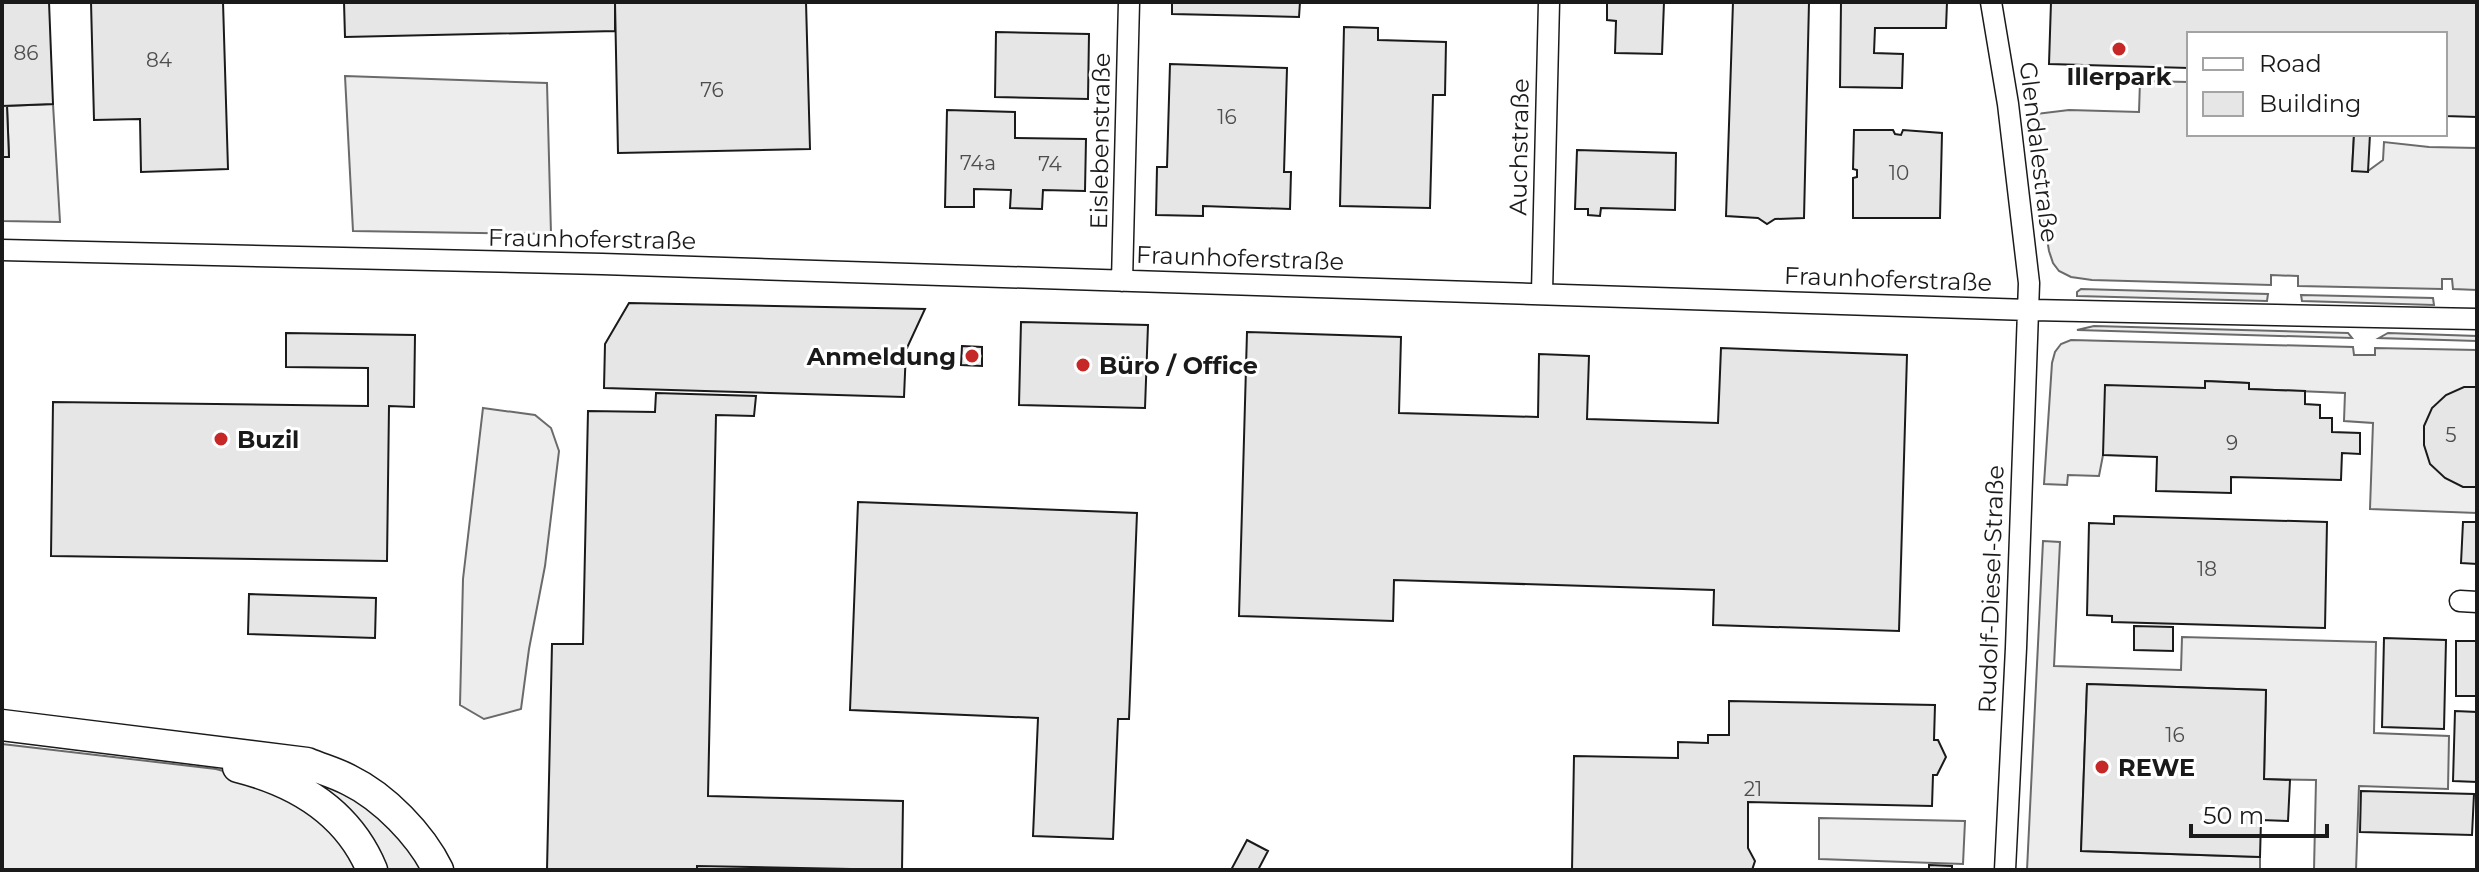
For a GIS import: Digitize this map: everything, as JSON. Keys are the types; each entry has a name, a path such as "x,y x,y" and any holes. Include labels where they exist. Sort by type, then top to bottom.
{"highway":[{"path":"2,725 307,763 350,781 381,801 423,846 438,870"},
{"path":"2,738 230,764 253,770 313,797 342,820 362,845 372,870"}],"street":[{"name":"Eislebenstraße","path":"1122,281 1129,2"},
{"name":"Auchstraße","path":"1542,292 1549,2"},
{"name":"Glendalestraße","path":"1991,2 2008,104 2029,283 2029,310"},
{"name":"Fraunhoferstraße","path":"2,250 602,264 2029,310 2477,319"},
{"name":"Rudolf-Diesel-Straße","path":"2005,870 2029,310"}],"shaded area":[{"path":"345,76 547,83 551,234 353,231"},
{"path":"2140,81 2187,82 2187,136 2354,136 2352,170 2368,171 2383,160 2384,142 2477,148 2477,290 2453,289 2452,279 2442,279 2442,289 2298,286 2298,276 2271,275 2271,285 2092,280 2071,277 2059,271 2049,251 2027,115 2069,110 2139,112"},
{"path":"53,104 60,222 2,221 2,157 9,157 7,106"},
{"path":"2081,289 2268,294 2267,301 2077,296"},
{"path":"2301,295 2433,298 2434,305 2302,301"},
{"path":"2094,326 2348,333 2352,338 2077,330"},
{"path":"2388,333 2477,336 2477,341 2379,338"},
{"path":"2071,340 2353,347 2354,355 2375,355 2375,348 2477,350 2477,513 2370,509 2373,423 2344,421 2345,393 2249,389 2248,383 2206,381 2205,388 2103,455 2099,476 2068,475 2067,485 2044,484 2052,363 2061,344"},
{"path":"483,408 535,415 551,428 559,451 545,566 521,709 484,719 460,705 463,579"},
{"path":"2043,541 2060,542 2054,666 2181,670 2182,637 2376,642 2374,733 2449,736 2448,789 2359,786 2356,870 2314,870 2316,780 2264,779 2266,690 2087,684 2081,851 2260,857 2260,870 2027,870"},
{"path":"2,744 216,769 260,781 331,824 360,870 2,870"},
{"path":"292,775 317,778 370,805 427,870 382,870"},
{"path":"1819,818 1965,821 1963,864 1819,859"}],"building":[{"path":"2,2 49,2 53,104 2,106"},
{"path":"91,2 223,2 228,169 141,172 140,119 94,120"},
{"path":"344,2 615,2 615,31 345,37"},
{"path":"615,2 806,2 810,149 618,153"},
{"path":"1172,2 1300,2 1299,17 1172,14"},
{"path":"1607,2 1664,2 1662,54 1615,53 1616,21 1607,20"},
{"path":"1733,2 1809,2 1804,218 1775,219 1767,224 1758,218 1726,216"},
{"path":"1841,2 1947,2 1946,28 1875,28 1874,53 1903,54 1902,88 1840,87"},
{"name":"Illerpark","path":"2051,2 2477,2 2477,117 2447,116 2447,32 2187,32 2187,68 2049,64"},
{"path":"1344,27 1378,28 1378,40 1446,42 1445,95 1433,95 1430,208 1340,206"},
{"path":"996,32 1089,34 1088,99 995,97"},
{"path":"1170,64 1287,68 1284,172 1291,172 1290,209 1203,206 1203,216 1156,215 1157,167 1167,167"},
{"path":"2,106 7,106 9,157 2,157"},
{"path":"947,110 1015,112 1015,138 1086,139 1085,191 1043,190 1042,209 1010,208 1011,190 974,189 974,207 945,207"},
{"path":"1854,130 1893,130 1901,135 1903,130 1942,133 1940,218 1853,218 1853,178 1857,177 1857,170 1853,169"},
{"path":"2354,136 2370,136 2368,172 2352,171"},
{"path":"1577,150 1676,153 1675,210 1601,208 1600,216 1588,215 1588,209 1575,209"},
{"path":"629,303 925,309 906,350 904,397 604,388 605,344"},
{"name":"Büro / Office","path":"1021,322 1148,325 1145,408 1019,405"},
{"path":"1247,332 1401,337 1399,413 1538,417 1539,354 1589,356 1587,419 1718,423 1721,348 1907,355 1899,631 1713,625 1714,590 1394,580 1393,621 1239,616"},
{"name":"Buzil","path":"286,333 415,335 414,407 389,406 387,561 51,556 53,402 368,406 368,368 286,367"},
{"name":"Anmeldung","path":"962,346 982,347 982,366 961,365"},
{"path":"2205,381 2249,383 2249,389 2305,391 2305,404 2320,405 2320,418 2332,418 2332,432 2360,433 2360,454 2342,453 2341,480 2231,477 2231,493 2156,491 2157,457 2103,455 2105,385 2205,388"},
{"path":"2464,387 2477,387 2477,487 2463,487 2445,478 2430,464 2424,445 2424,426 2432,408 2446,395"},
{"path":"656,393 756,396 754,416 716,415 708,796 903,801 902,870 697,866 697,870 547,870 552,644 583,644 588,411 655,412"},
{"path":"858,502 1137,513 1129,719 1118,719 1113,839 1033,836 1038,718 850,710"},
{"path":"2114,516 2327,522 2325,628 2112,622 2112,616 2087,615 2089,523 2114,524"},
{"path":"2463,522 2477,522 2477,564 2461,563"},
{"path":"249,594 376,598 375,638 248,634"},
{"path":"2134,626 2173,627 2173,651 2134,650"},
{"path":"2384,638 2446,640 2444,729 2382,727"},
{"path":"2456,641 2477,641 2477,696 2456,696"},
{"path":"2087,684 2266,690 2264,779 2290,780 2288,821 2261,820 2260,857 2081,851"},
{"path":"1729,701 1935,705 1934,740 1938,740 1946,757 1937,775 1933,775 1932,806 1748,802 1748,848 1755,861 1752,870 1572,870 1574,756 1678,758 1678,742 1708,743 1708,735 1729,735"},
{"path":"2455,711 2477,712 2477,782 2453,781"},
{"path":"2361,791 2474,794 2472,835 2360,832"},
{"path":"1247,840 1268,851 1258,870 1231,870"},
{"path":"1929,865 1952,866 1952,870 1929,870"}],"place":[{"name":"Illerpark","path":"2119,49"},
{"name":"Anmeldung","path":"972,356"},
{"name":"Büro / Office","path":"1083,365"},
{"name":"Buzil","path":"221,439"},
{"name":"REWE","path":"2102,767"}]}
